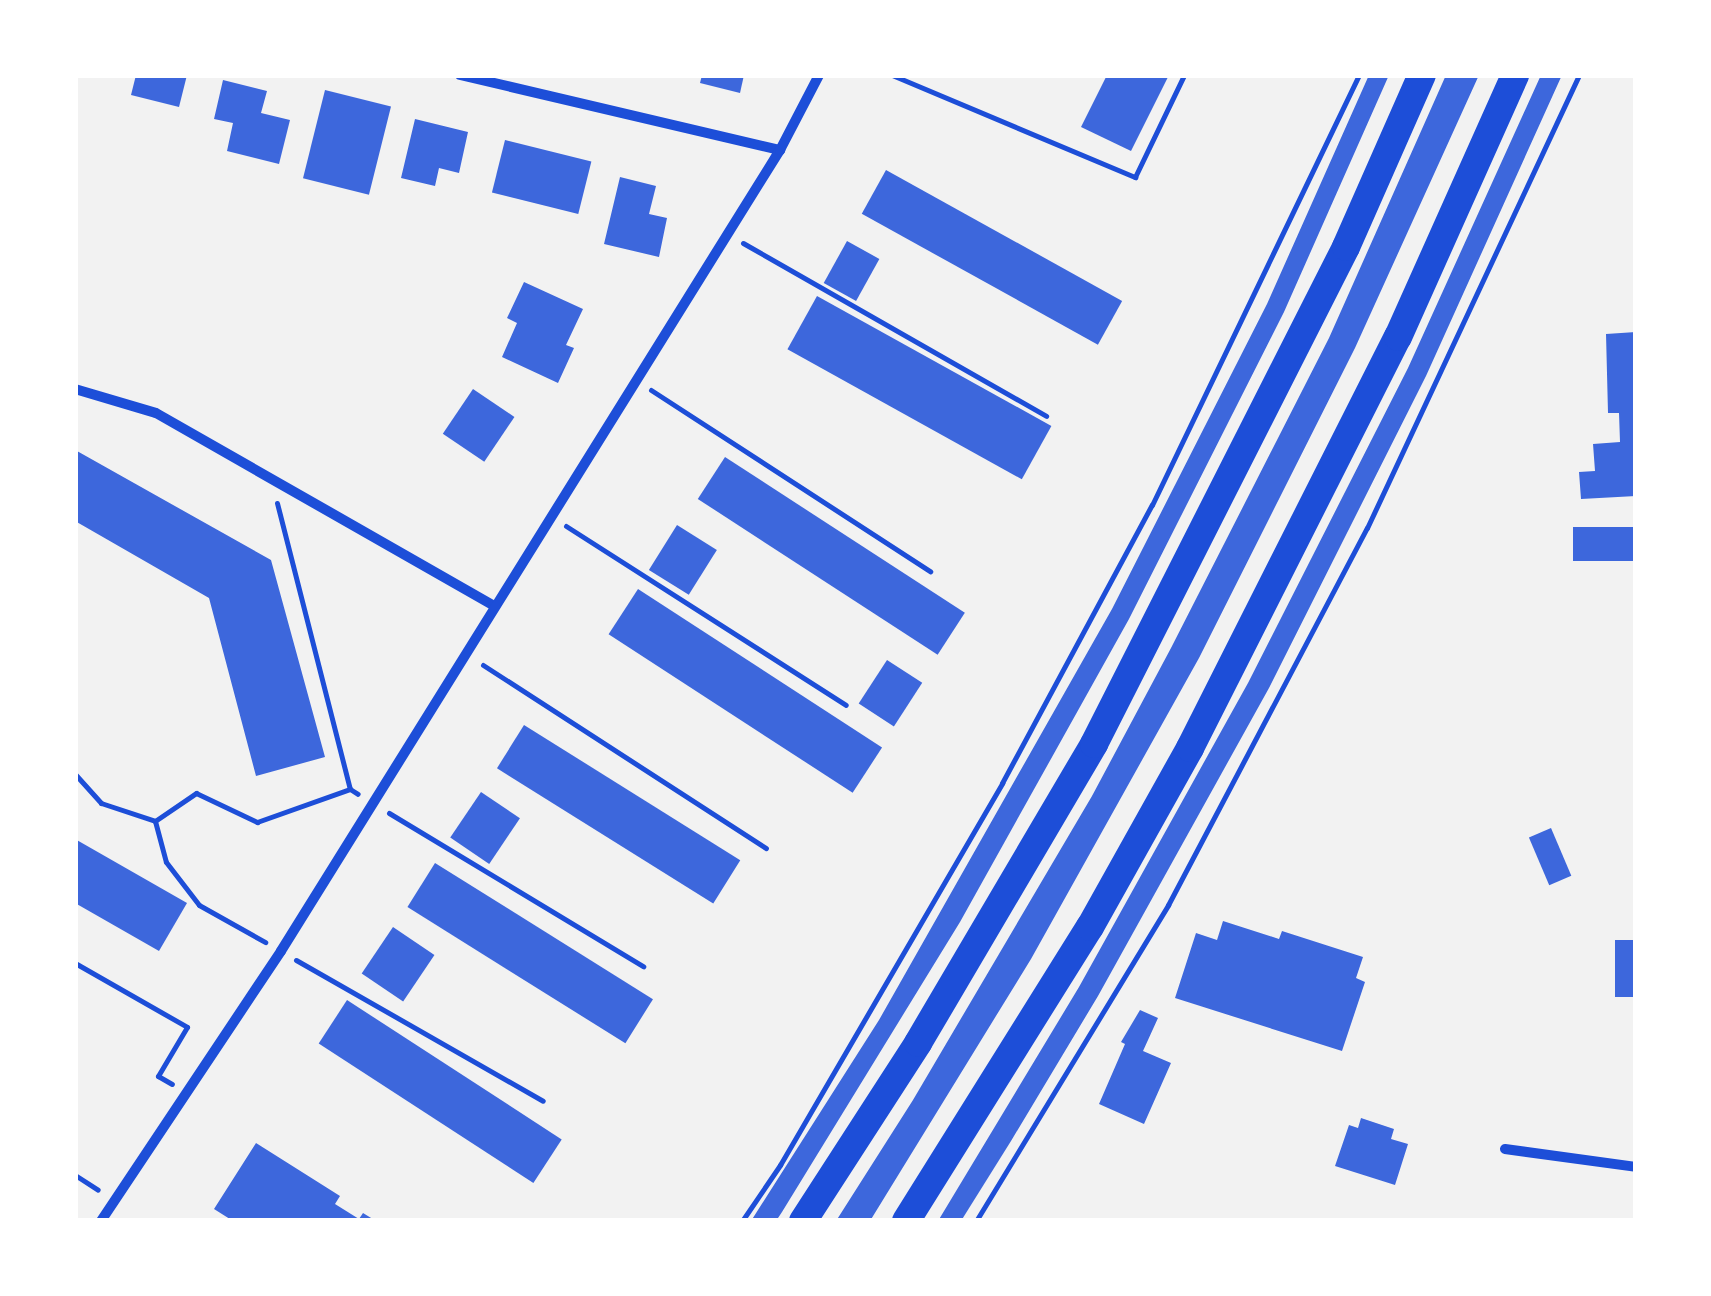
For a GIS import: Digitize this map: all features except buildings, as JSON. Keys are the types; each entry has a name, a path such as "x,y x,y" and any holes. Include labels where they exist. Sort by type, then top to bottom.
{"highway":[{"path":"803,1221 908,1058 1094,744 1346,247 1422,75"},
{"path":"906,1221 1090,928 1190,748 1365,406 1515,75"}],"street":[{"path":"460,75 780,150"},
{"path":"101,1221 281,952 780,150 818,75"},
{"path":"75,389 156,412 494,606"},
{"path":"1505,1149 1636,1167"}],"path":[{"path":"892,75 1134,177 1184,75"},
{"path":"742,1221 780,1165 1002,783 1143,523 1359,75"},
{"path":"976,1221 1168,905 1367,528 1579,75"},
{"path":"728,234 1046,416"},
{"path":"636,380 930,570"},
{"path":"551,516 846,705"},
{"path":"465,654 766,848"},
{"path":"75,774 101,802 155,822"},
{"path":"155,822 196,793 257,822 350,789"},
{"path":"155,822 166,862 199,905 542,1101"},
{"path":"75,963 188,1027 158,1076 189,1093"},
{"path":"75,1175 114,1201"}]}
